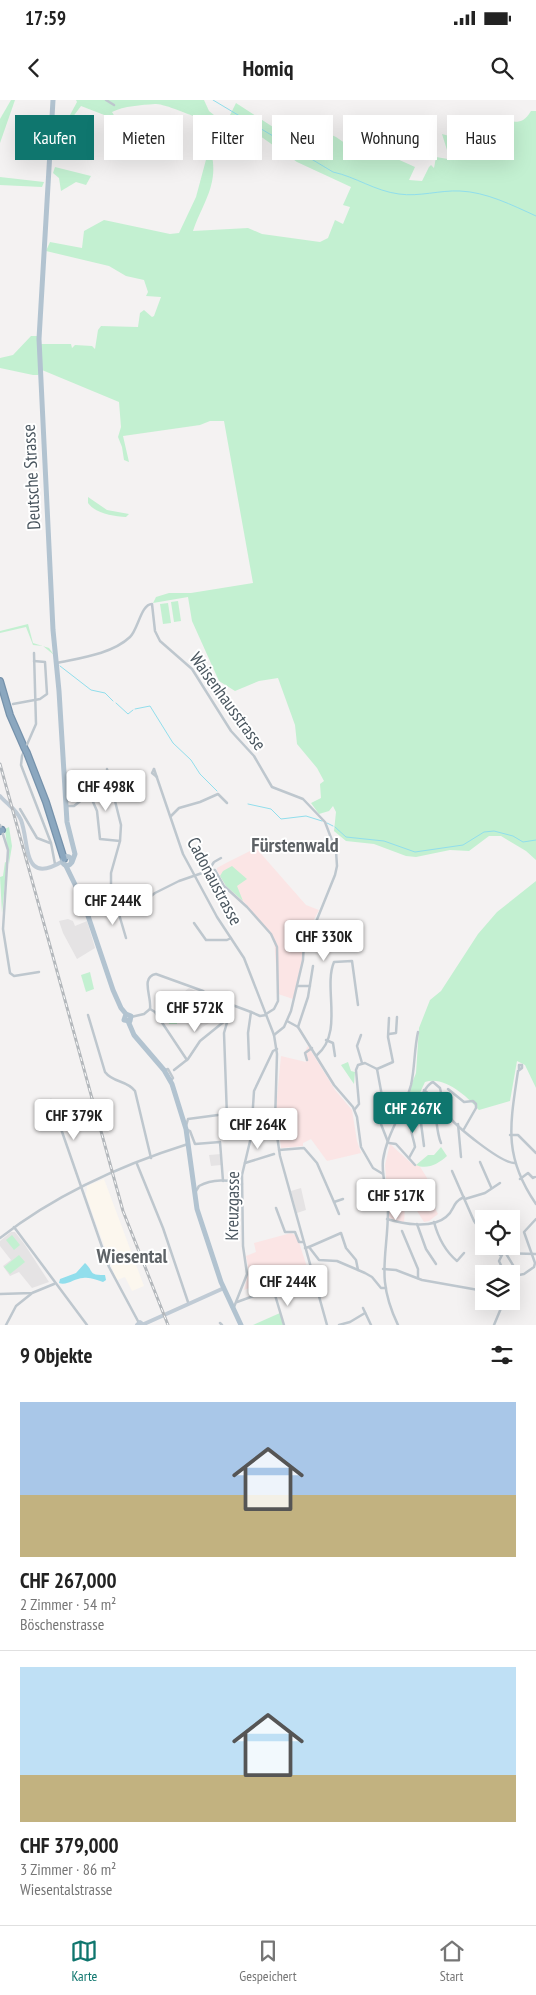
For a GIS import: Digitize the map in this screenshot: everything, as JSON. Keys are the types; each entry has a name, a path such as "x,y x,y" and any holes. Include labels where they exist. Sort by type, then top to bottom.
{"highway":[{"path":"0,681 20,739"},
{"path":"1,701 25,750 67,861"},
{"path":"58,838 61,851 67,861"}],"main road":[{"name":"Deutsche Strasse","path":"53,100 39,339 53,630 57,663 67,825 74,851 67,861"},
{"path":"67,861 88,913 109,980 119,1004 126,1014 124,1018 130,1019 134,1036 164,1070 170,1081 186,1128 194,1196 224,1288 241,1325"}],"street":[{"path":"106,100 114,105"},
{"name":"Waisenhausstrasse","path":"57,663 120,645 135,631 145,608 152,604 154,628 158,638 192,669 231,731 254,756 271,785 302,799 325,822 336,851 337,866 316,922 304,941 303,960 298,986"},
{"path":"34,653 36,728 22,756 21,765 51,843 56,866"},
{"path":"13,704 36,700 47,694 45,662 34,661"},
{"path":"107,769 120,817 120,841 113,865 111,881 126,938"},
{"path":"66,806 74,806 90,795 142,774"},
{"name":"Cadonaustrasse","path":"159,778 183,854 217,917 246,963 274,1035 277,1049 274,1113 279,1150 327,1325"},
{"path":"171,816 179,808 218,794 227,803"},
{"path":"90,795 97,811 100,839 120,841"},
{"path":"0,800 6,803 20,818 27,851 32,864 44,870 67,861"},
{"path":"20,809 37,838 51,843"},
{"path":"1,829 8,861 3,928 10,973 14,976 39,972"},
{"path":"53,852 61,851"},
{"path":"210,870 214,862 221,858"},
{"path":"88,913 142,903 155,893 196,875 215,870 226,888 244,904 275,940 278,959 278,998 274,1009 266,1015 260,1016 211,997 203,991 156,974 150,975 147,980 150,1009"},
{"name":"Cadonaustrasse","path":"194,923 206,940 227,940 231,938"},
{"path":"317,1055 322,1050 332,1019 334,962 352,961 358,1004"},
{"path":"298,1027 306,1006 313,966"},
{"path":"274,1035 282,1031 287,1022 298,986 310,986"},
{"path":"232,1005 226,1020 224,1042 227,1117 233,1123 252,1123"},
{"path":"130,1019 144,1014 150,1009"},
{"path":"150,1009 155,1012 187,1060"},
{"path":"249,1059 248,1033 251,1012"},
{"path":"88,1016 104,1072 111,1078 127,1083 134,1090 151,1158"},
{"path":"389,1034 396,1033 397,1017"},
{"path":"362,1063 377,1069 393,1062 389,1018"},
{"path":"174,1070 187,1060 200,1041 226,1020"},
{"path":"287,1022 298,1027 338,1090 354,1109 361,1147 373,1168 383,1174"},
{"path":"398,1325 386,1288 384,1269 388,1203 383,1174 383,1160 415,1070 418,1032"},
{"path":"360,1035 357,1046 362,1063"},
{"path":"326,1040 334,1043 335,1056"},
{"path":"307,1060 305,1054 312,1048"},
{"name":"Kreuzgasse","path":"232,1308 237,1302 248,1271 243,1246 242,1184 252,1133 255,1085 273,1051 277,1049"},
{"path":"354,1109 359,1104 357,1067 362,1063"},
{"path":"377,1069 382,1096 377,1114 389,1143"},
{"path":"519,1069 510,1135 520,1180 536,1204"},
{"path":"409,1158 415,1147 411,1125 424,1090 430,1083 438,1084 446,1112 458,1124 508,1163 515,1163"},
{"path":"448,1089 464,1102 473,1101 476,1104 476,1108 464,1129"},
{"path":"424,1090 433,1105 441,1143"},
{"path":"51,1100 109,1267 141,1324 224,1288"},
{"path":"415,1112 421,1123 424,1146"},
{"path":"218,1115 188,1119 186,1128 191,1133 195,1144 220,1142 223,1181"},
{"path":"458,1124 461,1157"},
{"path":"224,1133 252,1133"},
{"path":"510,1135 520,1137 536,1153"},
{"path":"389,1143 394,1143 415,1165"},
{"path":"0,1238 43,1207 80,1187 189,1144"},
{"path":"279,1150 301,1147 306,1150 317,1163 339,1214"},
{"path":"245,1163 274,1154"},
{"path":"480,1162 491,1187"},
{"path":"136,1164 166,1237 188,1302"},
{"path":"452,1171 475,1222"},
{"path":"520,1180 528,1173 533,1178 535,1177"},
{"path":"194,1196 196,1195 197,1187 201,1184 236,1181 242,1184"},
{"path":"387,1219 400,1223 418,1224 434,1222 445,1218 455,1202 485,1193 491,1187 500,1183"},
{"path":"334,1202 343,1199"},
{"path":"276,1208 285,1232 295,1232 299,1242 303,1242"},
{"path":"506,1255 516,1272 520,1275 535,1266 524,1232 536,1219"},
{"path":"434,1222 450,1256 457,1261 464,1253"},
{"path":"418,1224 426,1249 436,1264"},
{"path":"14,1227 54,1284 87,1325"},
{"path":"402,1232 418,1269 418,1278"},
{"path":"305,1248 341,1233 346,1248 356,1260 358,1270"},
{"path":"309,1247 319,1260 337,1261 372,1277 381,1288 386,1288"},
{"path":"520,1253 536,1254"},
{"path":"500,1255 499,1261 501,1265"},
{"path":"384,1269 400,1271 418,1278 475,1290"},
{"path":"275,1295 314,1280"},
{"path":"6,1325 20,1301 32,1293 54,1284"},
{"path":"237,1302 270,1290 275,1295 284,1325"},
{"path":"0,1294 18,1295 32,1293"},
{"path":"18,1295 20,1301"},
{"path":"363,1308 371,1325"},
{"path":"494,1325 500,1310"},
{"path":"339,1325 351,1322 365,1313"}],"shaded area":[{"path":"256,848 306,905 319,910 303,940 302,960 293,999 278,994 274,938 245,903 226,886 217,870 217,868"},
{"path":"68,919 73,921 75,926 87,921 95,948 77,959 63,933 59,921"},
{"path":"189,988 224,1004 224,1013 194,1033 189,1022 169,1024 168,1004"},
{"path":"308,1046 335,1090 352,1110 361,1153 327,1161 311,1139 303,1143 303,1146 281,1148 276,1108 281,1056 306,1062 304,1053"},
{"path":"390,1144 411,1163 419,1165 427,1178 428,1182 424,1187 438,1214 429,1221 424,1222 412,1203 405,1207 404,1223 389,1218 385,1165"},
{"path":"221,1154 221,1165 211,1166 209,1155"},
{"path":"104,1179 144,1286 132,1291 125,1277 117,1280 115,1276 86,1195 87,1186"},
{"path":"301,1188 306,1210 297,1213 291,1191"},
{"path":"11,1232 15,1232 25,1245 49,1282 32,1288 19,1272 10,1276 3,1266 11,1260 0,1246 0,1241"},
{"path":"291,1233 297,1236 307,1267 270,1286 266,1281 244,1290 249,1271 246,1256 256,1252 254,1243"}],"green space":[{"path":"11,100 15,100 0,143 0,119"},
{"path":"76,100 204,100 209,111 214,115 193,116 164,105 155,104 122,108 112,112 114,115 104,115 81,106 74,115 70,115 77,102"},
{"path":"236,103 255,115 230,115"},
{"path":"531,111 536,111 536,860 526,851 501,836 489,836 469,851 450,850 416,857 406,856 374,844 346,841 334,831 336,812 333,806 329,811 319,814 311,803 321,798 320,784 324,781 317,768 297,744 295,725 278,678 259,681 235,691 219,681 192,621 188,597 153,603 156,597 169,593 191,593 253,583 224,421 210,421 200,425 123,436 129,462 124,460 118,437 121,427 119,402 42,370 38,375 33,375 0,368 0,358 13,355 31,336 37,336 37,344 71,344 72,348 75,345 92,346 95,349 98,330 101,326 138,327 140,313 144,310 152,317 154,316 161,297 146,296 148,292 144,280 126,276 109,266 46,251 50,242 82,248 84,231 104,220 170,234 179,233 196,197 206,160 212,160 213,177 208,195 193,231 248,228 262,234 320,242 328,238 335,220 343,224 350,207 343,205 351,187 294,160 333,160 333,136 343,142 343,160 399,160 415,167 409,180 422,181 429,167 431,165 434,168 437,157 447,160 514,160 514,122 523,120"},
{"path":"262,120 272,126 272,144 262,137"},
{"path":"442,134 447,135 447,150"},
{"path":"55,167 91,176 86,185 76,182 61,191 59,178 53,173"},
{"path":"0,177 44,182 42,187 0,185"},
{"path":"88,497 107,510 129,514 126,517 110,515 95,510 88,503"},
{"path":"178,601 181,621 174,622 171,602"},
{"path":"168,603 171,623 163,624 160,604"},
{"path":"28,624 33,643 42,646 33,645 26,627 0,633 0,631"},
{"path":"43,646 49,648 54,655"},
{"path":"9,827 12,846 9,864 5,829"},
{"path":"5,862 7,863 2,913 0,877 3,876"},
{"path":"232,866 247,879 237,886 243,901 226,886 220,876 223,871"},
{"path":"536,881 536,1088 525,1065 517,1061 510,1101 479,1110 469,1099 448,1084 432,1081 425,1082 417,1099 407,1096 416,1073 419,1028 430,1000 441,991 478,934 497,912"},
{"path":"90,972 94,989 86,992 81,975"},
{"path":"168,1009 177,1009 177,1024 169,1024"},
{"path":"348,1062 351,1071 355,1072 354,1084 341,1065"},
{"path":"441,1147 447,1156 444,1159 436,1164 424,1167 416,1165 428,1155 434,1155"},
{"path":"12,1235 20,1245 14,1250 6,1240"},
{"path":"19,1255 25,1262 10,1274 4,1267"},
{"path":"280,1313 283,1325 253,1325"}],"water":[{"path":"85,1263 93,1274 105,1275 106,1280 103,1282 80,1278 62,1284 59,1283 60,1279 76,1273"}],"waterway":[{"path":"213,100 333,172 382,190 407,195 452,191 470,192 499,200 536,216"},
{"path":"60,666 91,690 105,693 113,701"},
{"path":"116,703 128,714 133,710"},
{"path":"135,709 150,706 173,743 191,760 200,774 217,791"},
{"path":"248,804 271,809 281,819 306,816 322,821"},
{"path":"327,823 333,826"},
{"path":"335,827 346,837 384,841 415,852 463,845 484,832 494,831 513,836 523,842 536,840"}],"railway":[{"path":"0,764 123,1211 168,1325"}],"district":[{"name":"Fürstenwald","path":"295,845"},
{"name":"Wiesental","path":"132,1256"}]}
